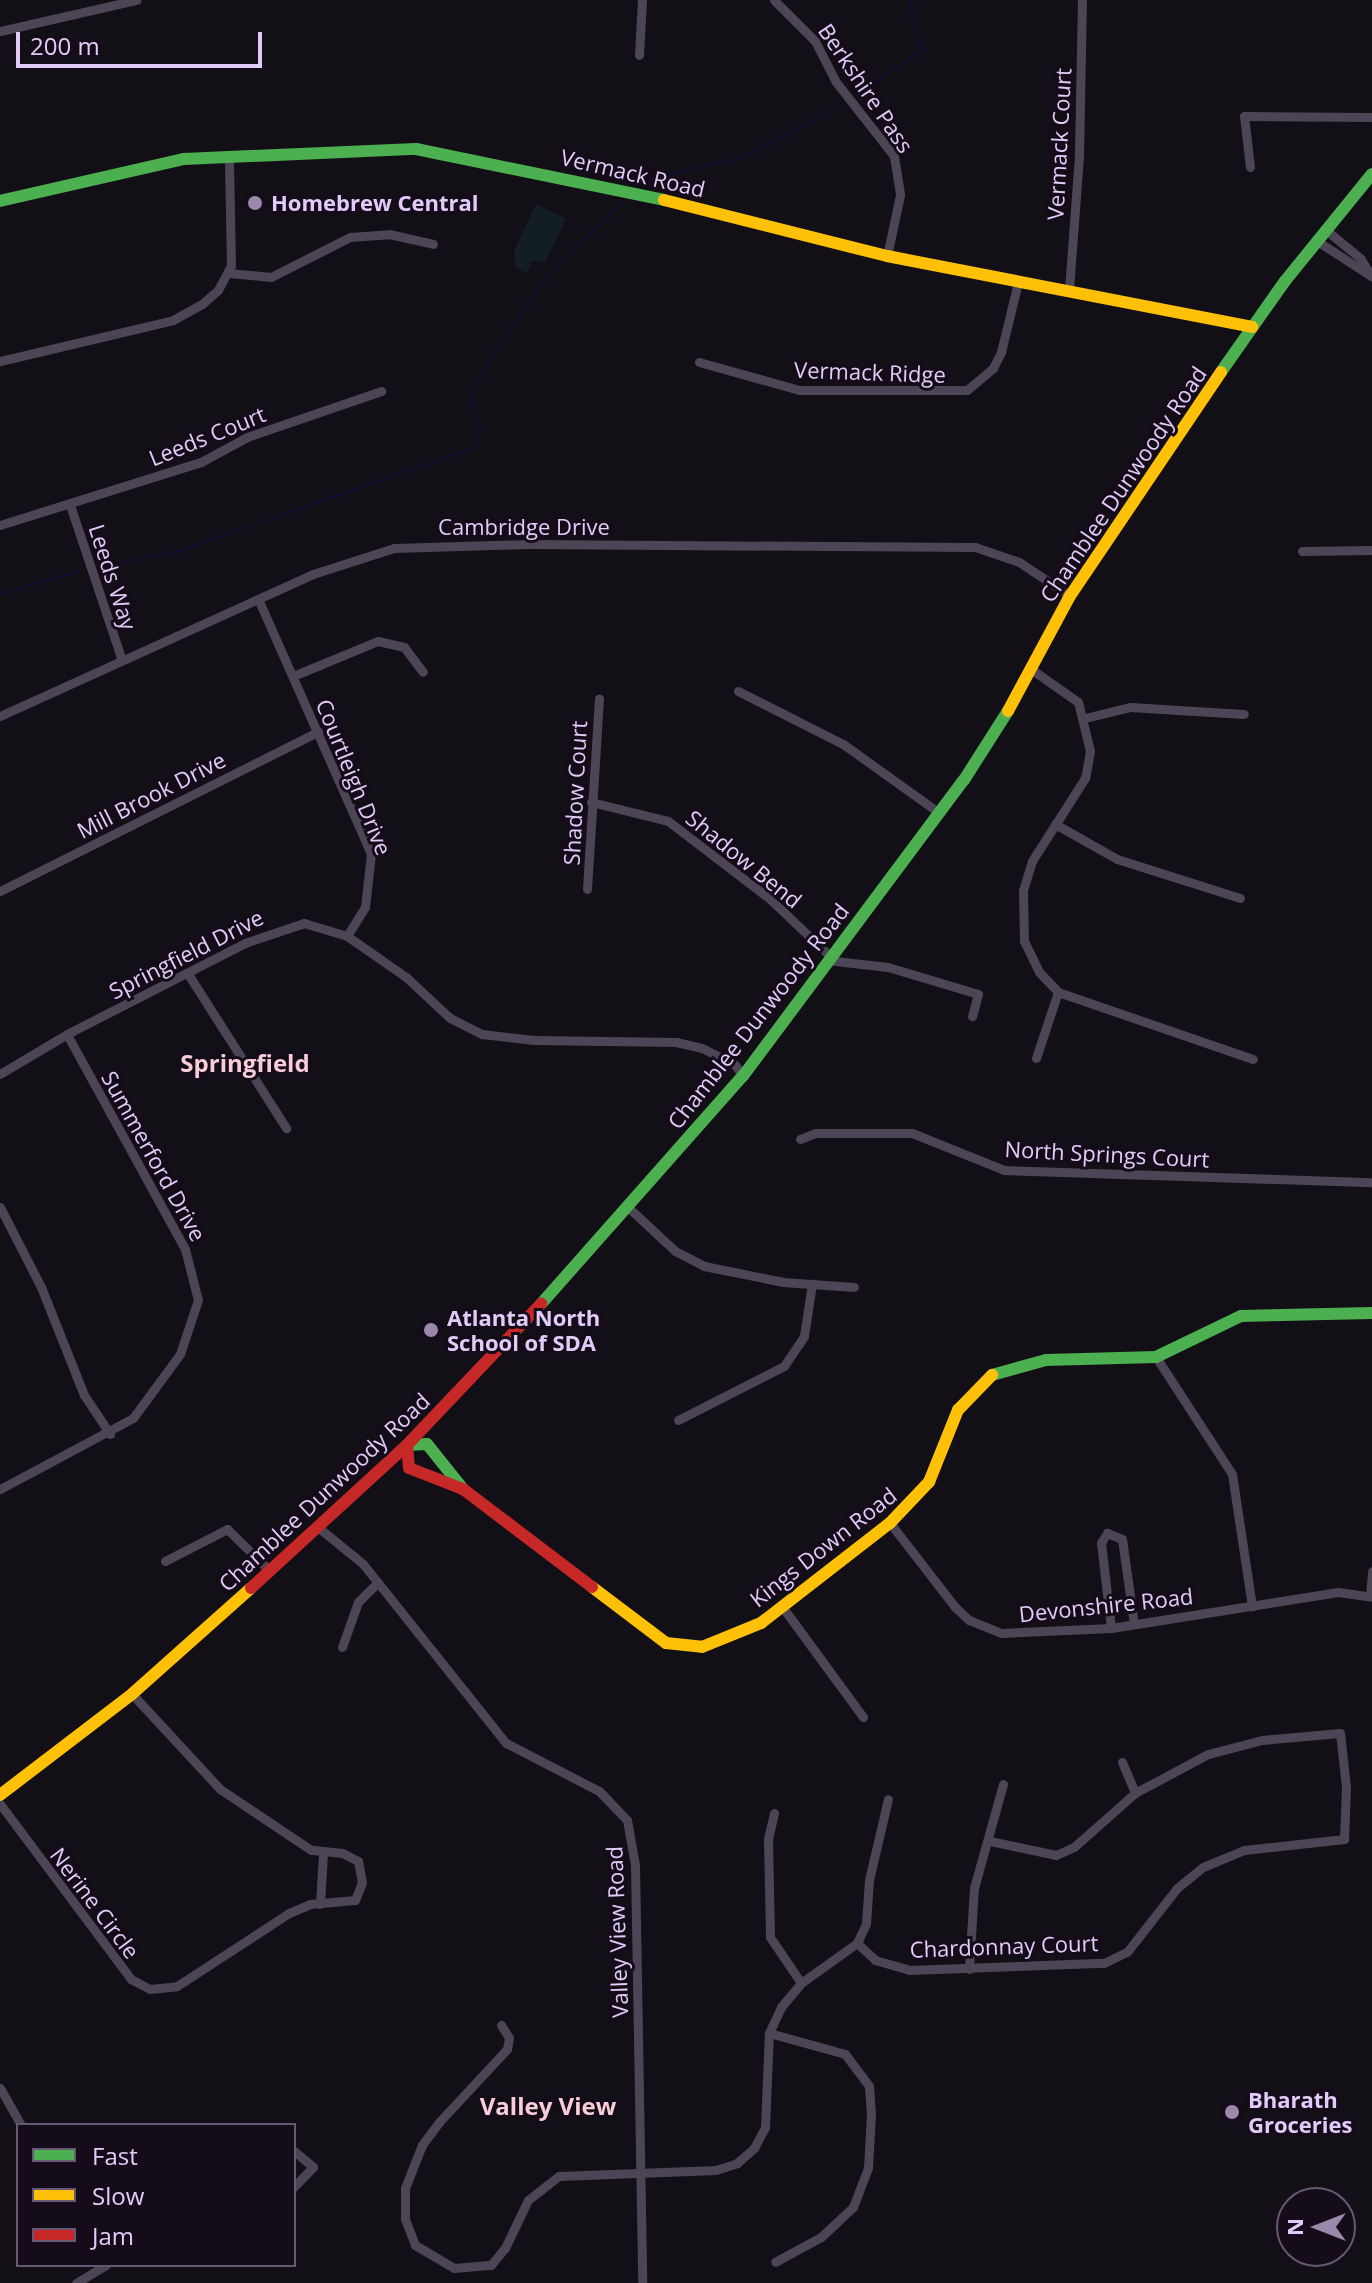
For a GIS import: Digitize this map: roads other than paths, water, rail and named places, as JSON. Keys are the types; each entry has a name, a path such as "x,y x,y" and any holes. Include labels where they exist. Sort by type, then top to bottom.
{"street":[{"path":"0,31 137,0"},
{"path":"639,55 642,0"},
{"name":"Berkshire Pass","path":"774,0 815,41 836,82 894,156 900,195 887,256"},
{"name":"Vermack Court","path":"1069,289 1079,155 1082,0"},
{"path":"1250,167 1244,116 1372,117"},
{"name":"Vermack Road","path":"0,201 184,159 367,149 452,154 581,179 887,256 1240,321 1252,327"},
{"path":"0,361 184,316 218,290 229,273 229,157"},
{"name":"Chamblee Dunwoody Road","path":"0,1795 132,1694 319,1528 407,1445 630,1209 743,1076 1003,721 1070,596 1252,327 1372,174"},
{"path":"1326,230 1360,258 1372,277"},
{"path":"229,273 271,277 350,237 389,234 433,244"},
{"path":"1317,241 1372,277"},
{"name":"Vermack Ridge","path":"699,362 799,390 967,390 997,360 1018,282"},
{"name":"Leeds Court","path":"0,525 201,462 247,437 381,391"},
{"name":"Leeds Way","path":"70,505 122,660"},
{"name":"Cambridge Drive","path":"0,716 313,574 394,548 529,544 975,547 1019,562 1070,596"},
{"path":"1302,551 1372,550"},
{"name":"Courtleigh Drive","path":"259,601 371,854 365,907 347,936"},
{"path":"293,676 378,641 404,647 423,672"},
{"path":"1031,669 1078,702 1085,718 1090,751 1085,778 1032,861 1020,914 1033,960 1058,992 1253,1059"},
{"path":"738,691 843,744 938,812"},
{"name":"Shadow Court","path":"587,889 599,698"},
{"path":"1085,718 1130,707 1244,714"},
{"name":"Mill Brook Drive","path":"0,891 318,732"},
{"name":"Shadow Bend","path":"591,802 668,821 712,851 831,955 852,966 888,967 978,994 972,1016"},
{"path":"1055,824 1117,859 1240,898"},
{"name":"Springfield Drive","path":"0,1074 67,1034 283,926 325,926 347,936 406,977 450,1018 482,1034 534,1040 676,1042 702,1048 735,1065 743,1076"},
{"path":"188,974 286,1128"},
{"path":"1036,1058 1058,992"},
{"name":"Summerford Drive","path":"0,1489 110,1434 158,1391 180,1354 198,1300 196,1276 67,1034"},
{"name":"North Springs Court","path":"800,1139 816,1133 912,1133 1004,1170 1372,1182"},
{"path":"0,1207 41,1287 84,1395 110,1434"},
{"path":"630,1209 675,1251 704,1266 812,1284 854,1287"},
{"path":"678,1420 784,1366 804,1336 812,1284"},
{"name":"Kings Down Road","path":"463,1489 409,1468 407,1445 427,1444 463,1489 666,1643 687,1648 721,1642 761,1623 890,1523 929,1482 958,1410 992,1375 1046,1360 1110,1362 1156,1357 1241,1316 1372,1313"},
{"path":"1156,1357 1232,1474 1252,1606"},
{"name":"Devonshire Road","path":"890,1523 969,1620 1024,1635 1111,1628 1338,1592 1371,1597"},
{"name":"Valley View Road","path":"319,1528 378,1582 506,1743 599,1791 627,1820 635,1848 642,2283"},
{"path":"165,1561 227,1529 270,1571"},
{"path":"1111,1628 1101,1543 1107,1533 1122,1539 1134,1624"},
{"path":"1371,1597 1372,1571"},
{"path":"342,1647 358,1602 378,1582"},
{"path":"781,1605 863,1717"},
{"name":"Nerine Circle","path":"0,1804 131,1979 150,1989 177,1986 289,1913 320,1904 350,1904 362,1883 358,1861 342,1853 323,1853 220,1789 132,1694"},
{"name":"Chardonnay Court","path":"857,1943 875,1960 909,1970 1104,1963 1127,1952 1177,1888 1203,1867 1244,1850 1344,1839 1346,1787 1340,1733 1262,1740 1208,1754 1135,1793 1074,1847 1056,1855 990,1841"},
{"path":"1122,1762 1135,1793"},
{"path":"969,1969 974,1888 990,1841 1003,1784"},
{"path":"501,2025 509,2038 502,2057 440,2121 412,2165 405,2219 415,2245 454,2268 491,2265 543,2184 559,2176 716,2170 737,2163 754,2148 765,2127 769,2033 781,2007 801,1983 857,1943 866,1924 869,1880 888,1799"},
{"path":"774,1813 768,1840 770,1937 801,1983"},
{"path":"320,1904 323,1853"},
{"path":"769,2033 845,2054 869,2086 871,2114 868,2168 853,2207 821,2237 775,2262"},
{"path":"0,2088 20,2123"},
{"path":"296,2153 313,2167 296,2185"},
{"path":"76,2283 103,2267"}],"waterway":[{"path":"864,89 923,50 912,23 911,0"},
{"path":"639,180 742,158 836,108"},
{"path":"114,564 176,552 475,447 480,427 470,396 506,333 559,263 624,202"},
{"path":"0,594 79,571"}],"place":[{"name":"Homebrew Central","path":"255,203"},
{"name":"Atlanta North School of SDA","path":"431,1330"},
{"name":"Bharath Groceries","path":"1232,2112"}],"district":[{"name":"Springfield","path":"245,1063"},
{"name":"Valley View","path":"548,2106"}]}
